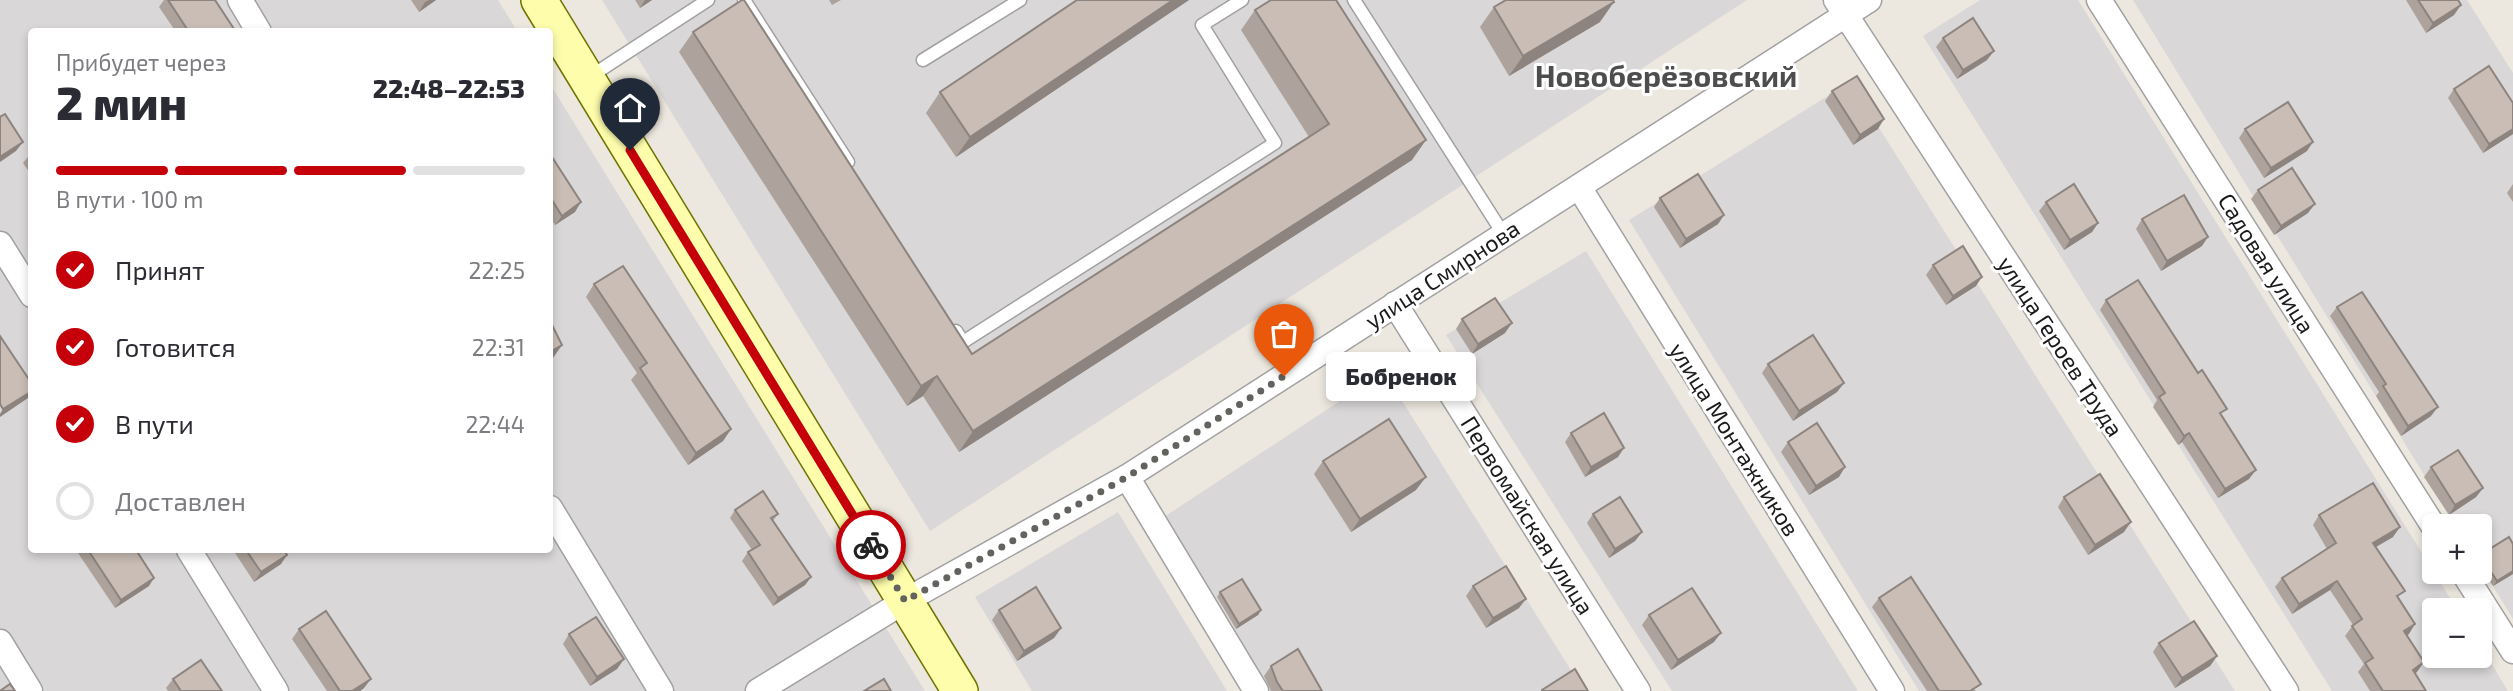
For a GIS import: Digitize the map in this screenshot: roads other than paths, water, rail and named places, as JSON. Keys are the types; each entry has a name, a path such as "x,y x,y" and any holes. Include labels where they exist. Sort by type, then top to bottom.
{"street":[{"path":"240,0 257,28"},
{"path":"539,0 960,691"},
{"name":"улица Смирнова","path":"758,691 905,601 1127,477 1578,187 1841,8 1869,0"},
{"name":"Садовая улица","path":"2099,0 2426,514"},
{"name":"улица Героев Труда","path":"1841,8 2286,691"},
{"name":"улица Монтажников","path":"1578,187 1892,691"},
{"path":"0,244 28,289"},
{"name":"Первомайская улица","path":"1395,304 1638,691"},
{"path":"1127,477 1256,691"},
{"path":"553,513 661,691"},
{"path":"191,553 276,691"},
{"path":"2471,584 2513,651"},
{"path":"0,642 30,691"}],"lane":[{"path":"587,79 708,0"},
{"path":"744,0 854,171"},
{"path":"923,60 1020,0"},
{"path":"949,320 963,342 1275,143 1202,25 1242,0"},
{"path":"1354,0 1504,235"}],"place":[{"name":"Бобренок","path":"1284,376"}],"district":[{"name":"Новоберёзовский","path":"1666,75"}]}
